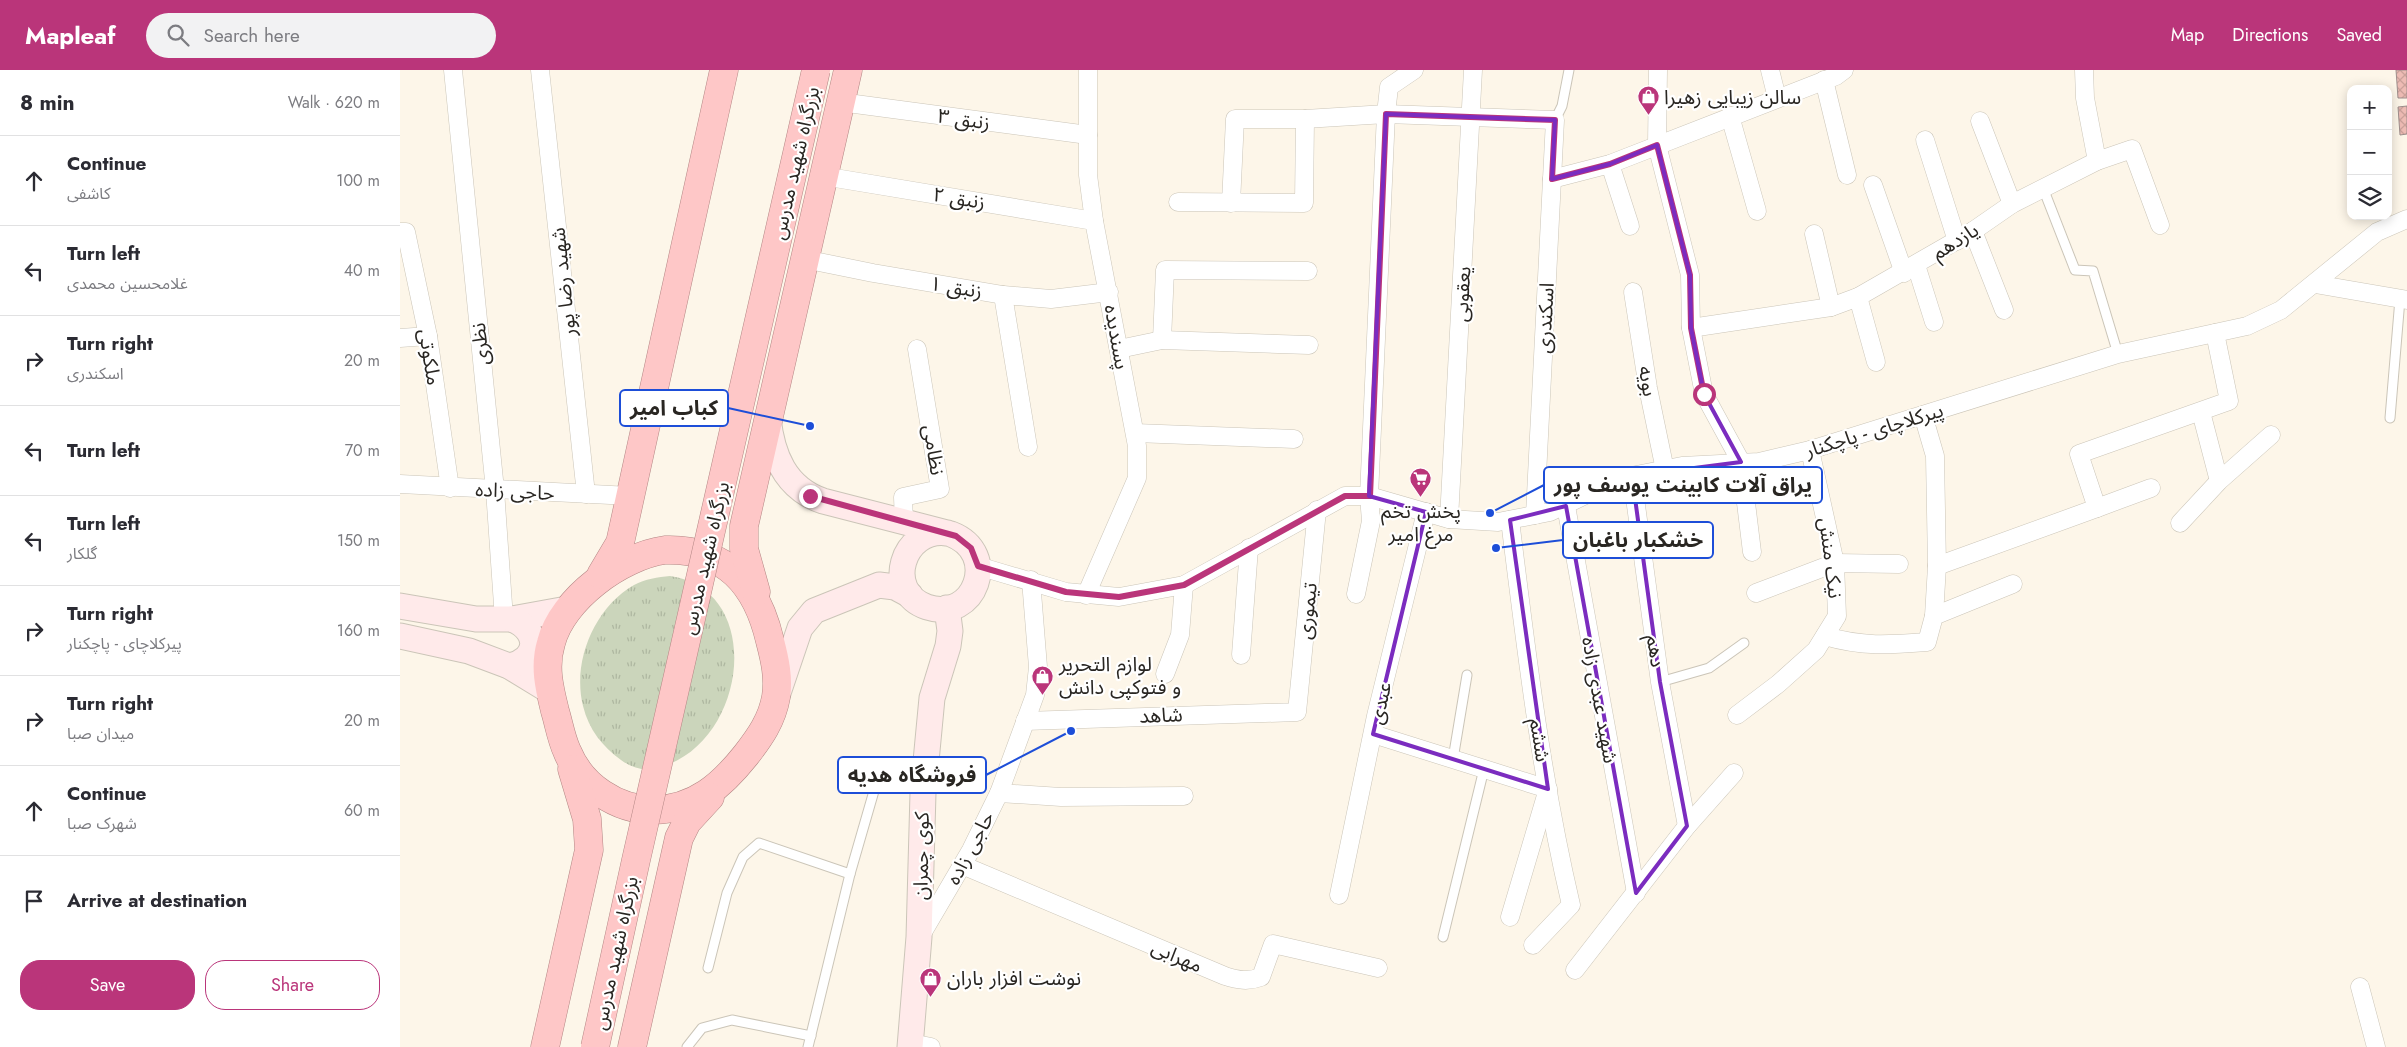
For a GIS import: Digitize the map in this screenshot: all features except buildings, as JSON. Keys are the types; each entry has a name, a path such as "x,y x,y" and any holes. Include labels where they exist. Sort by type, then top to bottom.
{"highway":[{"path":"595,584 619,546 724,70"},
{"name":"بزرگراه شهید مدرس","path":"595,1047 816,70"},
{"name":"بزرگراه شهید مدرس","path":"728,776 764,730 774,704 776,670 745,553 743,535 848,70"},
{"path":"545,1047 589,847 586,811 564,744 550,691 547,668 556,628 568,609 595,584 625,562 637,556 664,550 686,551 706,556 731,570 746,584 761,608"},
{"path":"564,744 572,762 588,782 609,798 634,807 653,810 685,805 714,790 728,776"},
{"path":"632,1047 679,838 687,822 728,776"}],"main road":[{"path":"768,418 772,440 780,465 797,488 823,501 947,533 968,544 976,556 978,566 978,580 971,593 961,603 947,608 928,607 890,585 875,586 822,607 810,614 795,640 774,704"},
{"path":"910,595 904,585 901,573 906,553 923,536 934,533 947,533"},
{"path":"400,606 456,616 508,619 568,609"},
{"name":"کوی چمران","path":"917,1046 923,793 932,698 949,638 947,608"},
{"path":"508,619 523,624 531,633 533,644 529,656 520,664 508,666"},
{"path":"400,636 452,646 508,666 550,691"}],"street":[{"name":"نظری","path":"453,70 508,619"},
{"name":"شهید رضا پور","path":"540,70 586,494"},
{"name":"پسندیده","path":"1086,595 1137,478 1135,433 1094,221 1088,175 1088,70"},
{"name":"یعقوبی","path":"1449,519 1472,117 1473,70"},
{"path":"1658,70 1657,145 1690,275 1691,328 1704,394 1741,462 1752,552"},
{"path":"1770,70 1777,98"},
{"path":"1552,179 1610,164 1824,80 1844,70"},
{"path":"2084,70 2085,98 2097,161"},
{"path":"1356,594 1371,521 1370,496 1386,114 1389,87 1411,71"},
{"path":"1824,80 1847,175"},
{"name":"زنبق ۳","path":"840,102 1088,135"},
{"path":"1232,203 1235,119 1305,119 1386,114 1555,120"},
{"path":"1730,116 1757,211"},
{"path":"1178,202 1304,203 1305,119"},
{"name":"اسکندری","path":"1535,515 1555,120"},
{"path":"1980,121 2012,204"},
{"path":"1925,140 1957,241"},
{"name":"یازدهم","path":"1691,328 1831,307 1858,297 1957,241 2012,204 2097,161 2132,149 2160,226"},
{"path":"1610,164 1630,226"},
{"name":"زنبق ۲","path":"823,176 1094,221"},
{"path":"1873,185 1934,322"},
{"name":"پیرکلاچای - پاچکنار","path":"978,566 1031,580 1066,592 1119,597 1184,585 1345,496 1370,496 1449,519 1498,522 1550,512 1621,478 1665,470 1741,462 1759,462 1810,450 2118,354 2247,326 2281,310 2377,232 2407,219"},
{"path":"1973,231 2004,310"},
{"name":"ملکوتی","path":"400,232 406,232 428,336 450,488"},
{"path":"1814,234 1831,307"},
{"name":"زنبق ۱","path":"804,259 1003,295 1051,299 1109,292"},
{"path":"1162,340 1166,270 1308,271"},
{"path":"2315,284 2403,300"},
{"name":"بویه","path":"1633,292 1648,388 1665,470"},
{"path":"1003,295 1028,447"},
{"path":"1858,297 1876,362"},
{"path":"2097,508 2079,454 2229,401 2215,333"},
{"path":"400,338 428,336"},
{"path":"1119,349 1162,340 1309,345"},
{"name":"نظامی","path":"904,522 903,497 940,489 917,349"},
{"path":"2201,412 2219,481"},
{"path":"1825,636 1851,644 1874,646 1928,642 1934,616 1937,566 1936,456 1923,415"},
{"path":"1135,433 1294,439"},
{"path":"2180,523 2219,481 2271,435"},
{"name":"نیک منش","path":"1737,715 1785,678 1816,650 1837,616 1835,563 1810,450"},
{"name":"دهم","path":"1632,476 1660,682 1687,826"},
{"name":"حاجی زاده","path":"400,484 630,496"},
{"path":"1937,566 2151,488"},
{"name":"شهید عبدی زاده","path":"1566,506 1636,894"},
{"name":"تیموری","path":"1298,712 1317,510"},
{"name":"عبدی","path":"1339,895 1373,734 1412,564 1426,512"},
{"name":"ششم","path":"1510,520 1530,679 1559,853 1571,905 1533,945"},
{"path":"1241,655 1249,548"},
{"path":"1756,593 1835,563 1899,564"},
{"name":"حاجی زاده","path":"920,937 962,865 999,793 1035,694 1038,667 1031,580"},
{"path":"1934,616 2013,584"},
{"path":"1166,674 1180,635 1184,585"},
{"name":"شاهد","path":"1026,720 1298,712"},
{"path":"1373,734 1548,788 1510,917"},
{"path":"1576,970 1687,826 1734,772"},
{"path":"999,793 1061,797 1184,796"},
{"name":"مهرابی","path":"962,865 1216,972 1240,980 1251,981 1261,977 1273,944 1378,968"},
{"path":"2360,987 2376,1047"}],"lane":[{"path":"1555,120 1562,106 1569,70"},
{"path":"2043,188 2074,270 2093,271 2118,354"},
{"path":"2390,418 2403,300"},
{"path":"1660,682 1709,668 1744,643"},
{"path":"1453,759 1466,675"},
{"path":"1443,937 1484,768"},
{"path":"808,1047 850,874 874,790"},
{"path":"708,968 727,893 743,857 759,843 850,874"},
{"path":"687,1047 702,1028 732,1020 811,1036"}],"highlighted area":[{"path":"1386,114 1555,120 1552,179 1610,164 1657,145 1690,275 1691,328 1704,394 1741,462 1632,476 1660,682 1687,826 1636,893 1566,506 1510,520 1548,789 1373,734 1426,512 1369,496"}],"green space":[{"path":"670,576 700,587 721,607 732,634 734,664 728,696 715,725 694,749 667,765 655,769 644,769 632,766 621,760 597,737 589,723 583,706 580,689 581,672 589,638 597,622 608,607 634,585 643,581"}],"place":[{"name":"سالن زیبایی زهیرا","path":"1648,116"},
{"name":"کباب امیر","path":"810,426"},
{"name":"پخش تخم مرغ امیر","path":"1421,498"},
{"name":"یراق آلات کابینت یوسف پور","path":"1490,513"},
{"name":"خشکبار باغبان","path":"1496,548"},
{"name":"لوازم التحریر و فتوکپی دانش","path":"1043,695"},
{"name":"فروشگاه هدیه","path":"1071,731"},
{"name":"نوشت افزار باران","path":"931,997"}],"route":[{"path":"810,496 956,536 971,548 976,556 978,566 1031,580 1066,592 1119,597 1184,585 1345,496 1370,496 1386,114 1555,120 1552,179 1610,164 1657,145 1690,275 1691,328 1704,394"}]}
